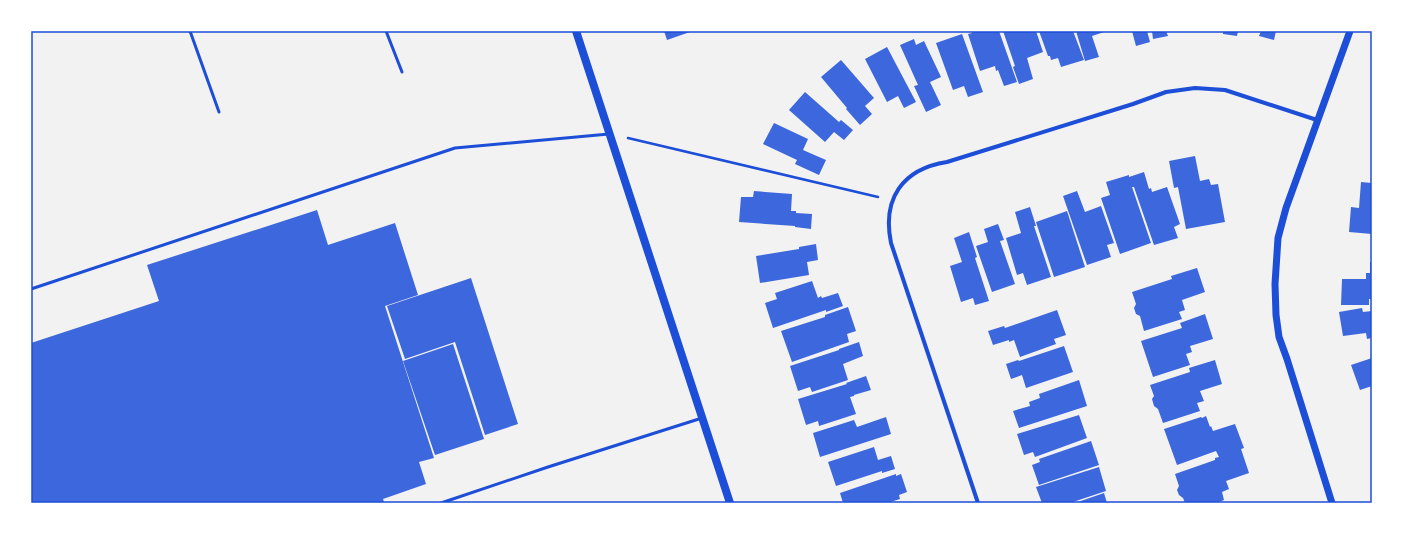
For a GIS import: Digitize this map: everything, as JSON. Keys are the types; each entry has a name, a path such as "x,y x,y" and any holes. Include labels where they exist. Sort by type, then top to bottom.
{"main road":[{"path":"576,31 730,503"}],"street":[{"path":"1332,503 1279,337 1276,315 1275,284 1278,238 1286,208 1350,31"},
{"path":"978,503 891,243 888,216 892,200 900,187 911,175 924,167 984,151 1133,104 1166,92 1195,88 1225,90 1317,120"}],"lane":[{"path":"190,31 219,112"},
{"path":"386,31 402,72"},
{"path":"31,289 455,148 610,134"},
{"path":"442,503 548,467 702,418"}],"path":[{"path":"610,134 892,200"}],"building":[{"path":"664,31 690,31 690,32 667,40"},
{"path":"972,31 999,31 1017,82 1004,86 995,66 980,71 968,34 972,33"},
{"path":"1003,31 1036,31 1043,52 1027,58 1033,79 1019,84 1013,67 1015,66"},
{"path":"1039,31 1073,31 1084,60 1061,67 1058,58 1051,60 1050,56 1048,56"},
{"path":"1076,31 1107,31 1092,36 1099,57 1085,61"},
{"path":"1132,31 1147,31 1150,42 1136,46"},
{"path":"1152,31 1166,31 1168,36 1153,39"},
{"path":"1223,31 1238,31 1237,36 1223,34"},
{"path":"1261,31 1276,31 1274,40 1259,36"},
{"path":"962,34 983,92 968,97 964,86 953,90 936,43"},
{"path":"914,39 916,45 924,41 941,77 930,82 941,105 926,112 914,86 918,85 900,45"},
{"path":"887,47 916,102 904,108 898,96 887,102 865,59"},
{"path":"841,60 874,98 865,106 872,114 860,125 821,77"},
{"path":"805,92 839,122 841,120 853,130 844,140 834,132 825,142 789,110"},
{"path":"774,123 808,139 803,150 826,160 819,175 795,164 797,160 763,144"},
{"path":"1195,156 1200,181 1209,179 1211,185 1218,184 1225,222 1186,229 1178,187 1174,188 1169,161"},
{"path":"1144,172 1149,189 1151,188 1152,192 1167,187 1180,224 1174,227 1178,238 1154,245 1134,187 1132,187 1151,243 1120,254 1101,198 1110,195 1106,182"},
{"path":"1361,182 1372,183 1372,234 1349,232 1351,207 1359,208"},
{"path":"754,191 792,194 791,211 796,211 796,213 812,214 811,229 795,226 739,222 741,197 753,197"},
{"path":"1077,191 1085,212 1101,206 1114,243 1107,245 1111,257 1087,265 1063,196"},
{"path":"1030,207 1036,226 1034,226 1051,277 1027,285 1023,273 1017,275 1006,238 1021,233 1015,212"},
{"path":"317,210 328,245 395,223 418,295 385,306 434,458 419,462 426,484 383,499 384,502 381,503 31,503 31,343 159,301 147,265"},
{"path":"1067,211 1085,267 1054,277 1036,222"},
{"path":"998,224 1004,240 1000,241 1015,284 992,292 976,246 988,242 984,229"},
{"path":"969,232 977,257 975,258 989,301 975,305 973,298 961,302 950,266 962,262 954,238"},
{"path":"816,244 818,260 807,262 809,275 760,283 756,256 799,249 799,247"},
{"path":"1370,262 1372,262 1372,299 1369,299 1369,305 1341,305 1342,279 1366,279 1366,273 1370,273"},
{"path":"1197,268 1205,292 1182,300 1185,310 1179,312 1182,319 1144,331 1140,316 1136,314 1134,308 1136,304 1132,292 1172,279 1171,276"},
{"path":"471,278 518,424 485,435 455,342 405,359 387,306"},
{"path":"812,281 818,298 821,296 822,298 838,293 843,306 826,312 826,310 773,328 765,303 777,299 775,293"},
{"path":"848,307 856,331 847,334 849,342 792,362 781,331 825,317 825,315"},
{"path":"1362,308 1363,312 1372,311 1372,338 1367,339 1366,333 1343,336 1339,312"},
{"path":"1057,310 1066,335 1054,339 1056,344 1020,357 1014,340 993,345 988,331 1004,326 1005,328"},
{"path":"1205,314 1213,339 1190,346 1192,352 1186,354 1190,365 1153,377 1141,341 1182,328 1180,323"},
{"path":"859,342 863,356 843,364 848,380 812,392 810,387 798,391 790,366"},
{"path":"453,344 484,439 435,455 403,361"},
{"path":"1064,346 1073,372 1026,388 1022,375 1011,379 1006,364"},
{"path":"1372,358 1372,386 1360,390 1351,365"},
{"path":"1215,360 1222,384 1200,391 1204,401 1197,403 1200,411 1163,423 1158,409 1154,406 1152,399 1154,396 1150,385 1190,372 1189,368"},
{"path":"866,376 871,390 850,397 856,414 819,426 818,421 806,425 798,399 847,384 846,383"},
{"path":"1079,380 1087,406 1019,428 1013,411 1030,406 1029,402 1040,398 1039,394"},
{"path":"1079,415 1087,438 1035,457 1033,452 1024,455 1017,434"},
{"path":"1206,416 1213,431 1235,424 1244,448 1241,449 1249,473 1226,481 1229,489 1222,492 1224,500 1217,503 1185,503 1177,490 1179,486 1175,474 1215,460 1215,458 1219,457 1216,451 1177,465 1164,429"},
{"path":"886,417 891,434 820,457 813,433 854,420 857,427"},
{"path":"1091,441 1099,465 1039,485 1032,465 1040,462 1039,459"},
{"path":"874,447 878,460 891,456 895,469 882,473 882,471 836,486 828,462"},
{"path":"1099,467 1106,491 1070,503 1042,503 1036,487"},
{"path":"896,474 896,476 901,474 907,492 899,495 900,499 887,503 843,503 840,493"},
{"path":"1104,493 1107,503 1075,503"}]}
